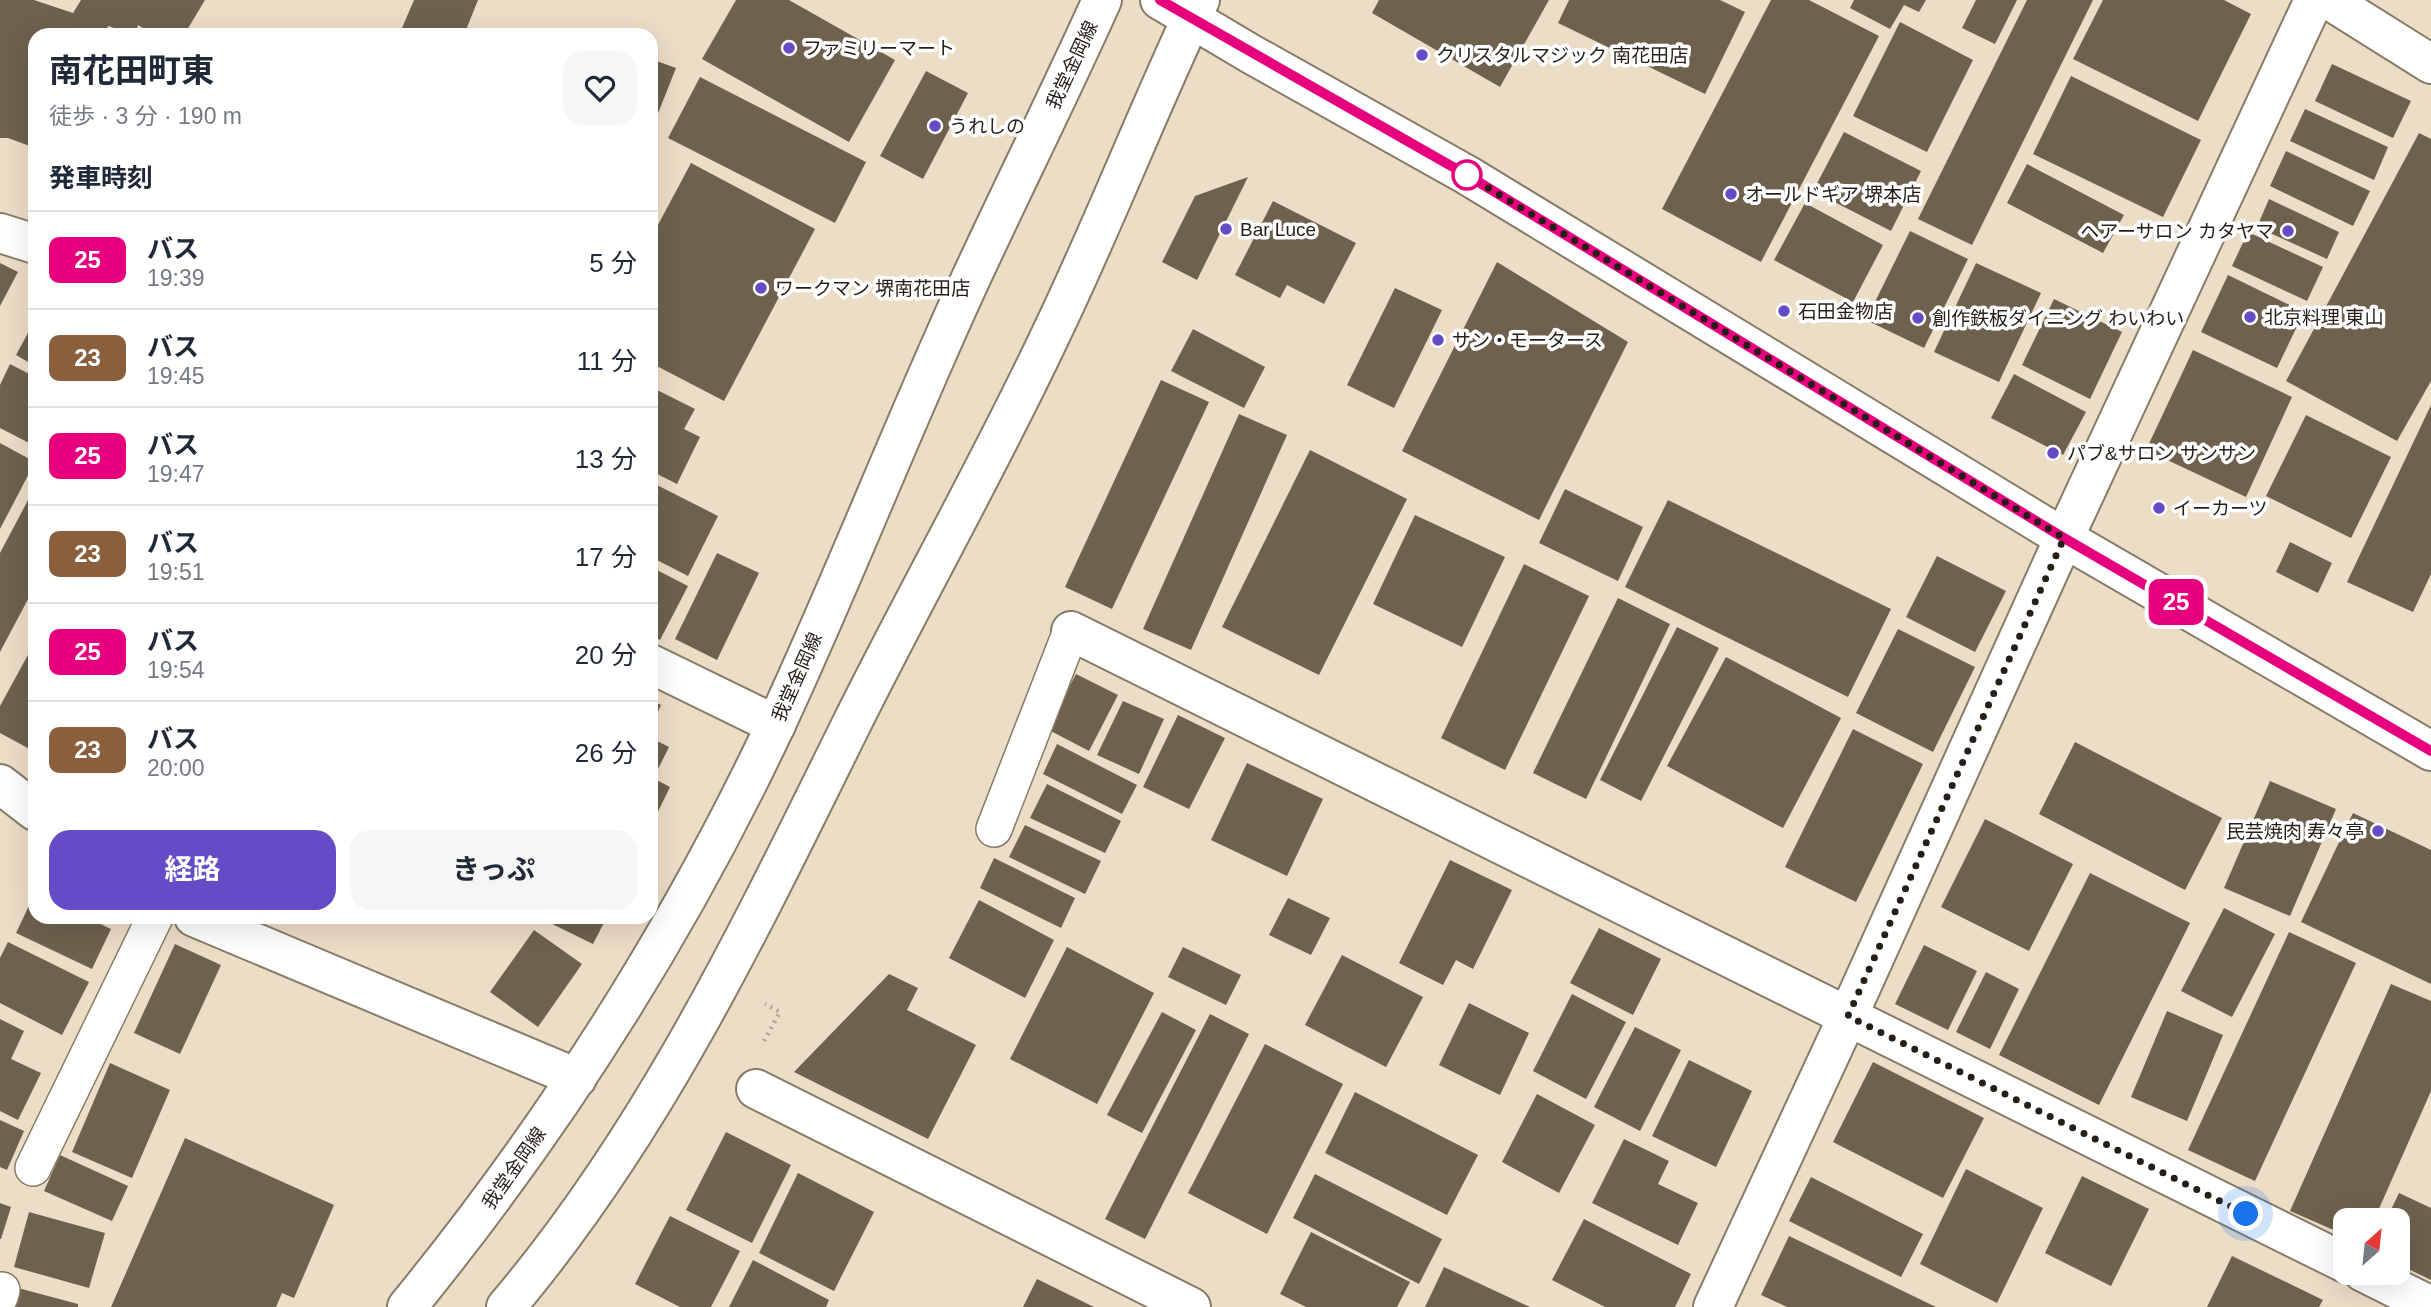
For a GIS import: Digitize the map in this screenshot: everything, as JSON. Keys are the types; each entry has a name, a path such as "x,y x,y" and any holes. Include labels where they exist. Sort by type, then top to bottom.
{"main road":[{"name":"我堂金岡線","path":"407,1307 472,1227 578,1078 676,917 776,725 965,292 1102,0"},
{"path":"1713,1307 2064,538 2314,0"},
{"path":"2329,0 2431,64"},
{"path":"506,1307 535,1273 649,1111 740,948 895,635 1051,334 1184,6 2064,538 2431,751"},
{"path":"0,233 28,242"},
{"path":"1071,631 2333,1257"},
{"path":"658,667 776,725"},
{"path":"0,784 28,806"},
{"path":"211,924 578,1078"},
{"path":"756,1090 1191,1307"},
{"path":"2389,1285 2431,1306"}],"lane":[{"path":"993,830 1071,631"},
{"path":"33,1168 152,924"}],"building":[{"path":"0,0 34,0 73,13 81,0 205,0 188,28 143,28 138,25 137,28 28,28 28,145 0,138"},
{"path":"414,0 478,0 467,28 402,28"},
{"path":"736,0 789,0 895,60 849,142 702,59"},
{"path":"1379,0 1549,0 1500,87 1372,13"},
{"path":"1569,0 1720,0 1745,12 1705,94 1558,23"},
{"path":"1771,0 1809,0 1879,36 1761,262 1662,209"},
{"path":"1854,0 1926,0 1919,12 1904,5 1890,29 1850,8"},
{"path":"1976,0 2017,0 1995,44 1962,28"},
{"path":"2027,0 2093,0 1972,245 1918,219"},
{"path":"2103,0 2224,0 2251,14 2198,121 2073,59"},
{"path":"1900,22 1973,60 1927,152 1853,116"},
{"path":"658,62 676,68 658,113"},
{"path":"2332,64 2411,101 2393,138 2315,101"},
{"path":"926,71 968,93 923,179 880,156"},
{"path":"2071,76 2201,140 2163,217 2033,154"},
{"path":"700,77 866,162 835,223 668,138"},
{"path":"2305,109 2388,147 2374,180 2290,141"},
{"path":"1844,132 1921,171 1891,231 1813,191"},
{"path":"2419,133 2431,139 2431,381 2397,441 2286,381"},
{"path":"2286,151 2370,191 2353,226 2270,186"},
{"path":"691,163 815,229 724,401 658,367 658,225"},
{"path":"2027,164 2124,215 2103,253 2007,203"},
{"path":"1248,177 1197,280 1162,262 1195,196"},
{"path":"2269,199 2339,232 2327,259 2257,227"},
{"path":"1273,201 1356,243 1324,304 1287,285 1280,298 1235,275"},
{"path":"1805,203 1883,245 1853,302 1774,260"},
{"path":"1910,231 1968,259 1924,348 1866,320"},
{"path":"2248,232 2323,267 2307,301 2232,266"},
{"path":"1497,262 1628,342 1539,520 1402,451"},
{"path":"0,263 18,272 0,306"},
{"path":"1976,263 2041,293 1999,382 1934,352"},
{"path":"2228,275 2304,312 2277,368 2201,332"},
{"path":"1395,288 1442,310 1394,408 1347,385"},
{"path":"2054,299 2122,332 2090,399 2022,365"},
{"path":"1193,329 1265,367 1244,408 1171,371"},
{"path":"28,333 28,362 16,355"},
{"path":"2193,350 2292,397 2246,497 2146,450"},
{"path":"10,364 28,373 28,442 0,428 0,385"},
{"path":"2014,374 2086,412 2063,455 1991,418"},
{"path":"1161,380 1209,402 1112,609 1065,587"},
{"path":"658,390 695,409 684,429 700,437 677,484 658,474"},
{"path":"2431,405 2431,574 2413,612 2347,582"},
{"path":"1239,414 1287,435 1191,650 1143,629"},
{"path":"2306,415 2391,457 2351,538 2266,496"},
{"path":"0,443 28,458 28,475 0,529"},
{"path":"1310,450 1407,499 1319,675 1222,627"},
{"path":"658,486 718,516 688,576 658,561"},
{"path":"1565,489 1643,527 1618,581 1539,543"},
{"path":"28,500 28,599 0,652 0,553"},
{"path":"1668,500 1891,609 1848,697 1625,587"},
{"path":"1415,515 1505,557 1462,647 1373,604"},
{"path":"2290,542 2332,563 2318,593 2276,572"},
{"path":"717,553 759,573 717,660 675,639"},
{"path":"1937,556 2006,591 1975,652 1906,617"},
{"path":"1524,564 1589,596 1505,770 1441,738"},
{"path":"658,571 688,586 660,640 658,639"},
{"path":"1618,598 1670,624 1586,799 1533,773"},
{"path":"1677,627 1719,648 1641,801 1600,780"},
{"path":"1898,629 1975,667 1933,752 1856,713"},
{"path":"28,655 28,748 0,733 0,706"},
{"path":"1726,657 1841,718 1783,828 1667,766"},
{"path":"1076,674 1118,695 1089,751 1047,729"},
{"path":"1123,701 1164,719 1139,774 1097,755"},
{"path":"1178,715 1225,738 1189,809 1143,787"},
{"path":"1853,729 1923,764 1856,902 1785,867"},
{"path":"658,742 669,747 658,769"},
{"path":"2075,742 2222,818 2185,890 2039,814"},
{"path":"1057,744 1137,785 1122,814 1043,774"},
{"path":"1247,763 1323,799 1287,876 1211,840"},
{"path":"658,781 670,787 658,812"},
{"path":"2270,781 2336,809 2290,916 2224,888"},
{"path":"1047,784 1121,821 1105,853 1030,818"},
{"path":"2353,813 2431,850 2431,984 2301,922"},
{"path":"1985,819 2073,864 2029,951 1941,907"},
{"path":"1025,825 1101,861 1085,894 1009,857"},
{"path":"994,858 1075,898 1061,928 980,888"},
{"path":"1450,860 1512,890 1473,969 1456,960 1443,985 1399,963"},
{"path":"2090,873 2190,923 2099,1105 1999,1055"},
{"path":"1288,898 1330,918 1311,955 1269,935"},
{"path":"979,900 1054,940 1025,998 949,958"},
{"path":"28,908 28,924 100,924 111,929 92,969 16,933"},
{"path":"2224,908 2275,934 2232,1017 2181,991"},
{"path":"552,924 603,924 593,944"},
{"path":"1599,928 1661,959 1633,1015 1570,983"},
{"path":"534,930 582,964 538,1027 490,992"},
{"path":"2289,932 2356,963 2255,1181 2188,1150"},
{"path":"8,942 89,982 62,1035 0,1003 0,958"},
{"path":"175,944 221,965 180,1054 134,1033"},
{"path":"1924,945 1977,971 1948,1030 1895,1004"},
{"path":"1067,947 1154,993 1097,1104 1010,1059"},
{"path":"1183,947 1241,975 1226,1005 1168,977"},
{"path":"1342,955 1423,997 1386,1067 1305,1025"},
{"path":"1986,972 2019,989 1990,1049 1956,1032"},
{"path":"889,974 918,988 907,1010 976,1045 928,1139 794,1072"},
{"path":"2391,984 2431,1001 2431,1091 2379,1208 2333,1208 2333,1230 2290,1211"},
{"path":"1572,994 1626,1022 1586,1099 1533,1071"},
{"path":"1469,1003 1529,1033 1500,1095 1439,1065"},
{"path":"2167,1011 2223,1035 2187,1121 2131,1097"},
{"path":"1162,1012 1196,1030 1142,1133 1107,1115"},
{"path":"1210,1014 1249,1034 1145,1239 1105,1219"},
{"path":"0,1019 24,1031 11,1059 41,1073 18,1120 0,1111"},
{"path":"1635,1027 1681,1050 1640,1131 1594,1107"},
{"path":"1265,1044 1343,1084 1267,1234 1188,1193"},
{"path":"1689,1060 1752,1091 1716,1167 1652,1136"},
{"path":"1873,1062 1984,1118 1943,1198 1833,1142"},
{"path":"110,1063 170,1090 132,1178 72,1152"},
{"path":"1355,1092 1478,1155 1447,1215 1325,1153"},
{"path":"1537,1094 1595,1125 1559,1193 1502,1162"},
{"path":"0,1120 24,1131 7,1170 0,1167"},
{"path":"726,1132 791,1165 752,1243 686,1210"},
{"path":"185,1138 334,1205 294,1298 282,1293 276,1307 111,1307"},
{"path":"1624,1139 1669,1161 1658,1184 1698,1203 1678,1245 1592,1203"},
{"path":"60,1155 128,1186 112,1221 44,1191"},
{"path":"1966,1169 2043,1208 1997,1303 1920,1264"},
{"path":"798,1173 874,1212 834,1291 759,1253"},
{"path":"1315,1174 1442,1239 1419,1284 1293,1218"},
{"path":"2082,1176 2149,1209 2111,1286 2045,1253"},
{"path":"1811,1177 1923,1234 1901,1277 1789,1221"},
{"path":"2399,1193 2431,1208 2431,1280 2410,1270 2410,1208 2392,1208"},
{"path":"0,1203 11,1207 1,1239 0,1239"},
{"path":"29,1212 105,1233 89,1288 14,1267"},
{"path":"670,1216 740,1251 711,1307 680,1307 635,1284"},
{"path":"1584,1219 1691,1274 1675,1307 1605,1307 1552,1280"},
{"path":"1311,1232 1410,1282 1397,1307 1306,1307 1280,1294"},
{"path":"1789,1236 1936,1307 1787,1307 1761,1295"},
{"path":"2232,1256 2323,1300 2319,1307 2207,1307"},
{"path":"753,1260 829,1300 826,1307 729,1307"},
{"path":"1444,1267 1530,1307 1425,1307"},
{"path":"1037,1279 1094,1307 1023,1307"},
{"path":"18,1288 78,1304 78,1307 13,1307"}],"bus line":[{"name":"25","path":"1160,0 1467,175 2064,538 2431,751"}],"place":[{"name":"ファミリーマート","path":"789,48"},
{"name":"クリスタルマジック 南花田店","path":"1422,55"},
{"name":"うれしの","path":"935,126"},
{"name":"オールドギア 堺本店","path":"1731,194"},
{"name":"Bar Luce","path":"1226,229"},
{"name":"ヘアーサロン カタヤマ","path":"2288,231"},
{"name":"ワークマン 堺南花田店","path":"761,288"},
{"name":"石田金物店","path":"1784,311"},
{"name":"北京料理 東山","path":"2250,317"},
{"name":"創作鉄板ダイニング わいわい","path":"1918,318"},
{"name":"サン・モータース","path":"1438,340"},
{"name":"パブ&サロン サンサン","path":"2053,453"},
{"name":"イーカーツ","path":"2159,508"},
{"name":"民芸焼肉 寿々亭","path":"2378,831"}],"route":[{"path":"1467,175 2064,538 1848,1016 2246,1214"}]}
